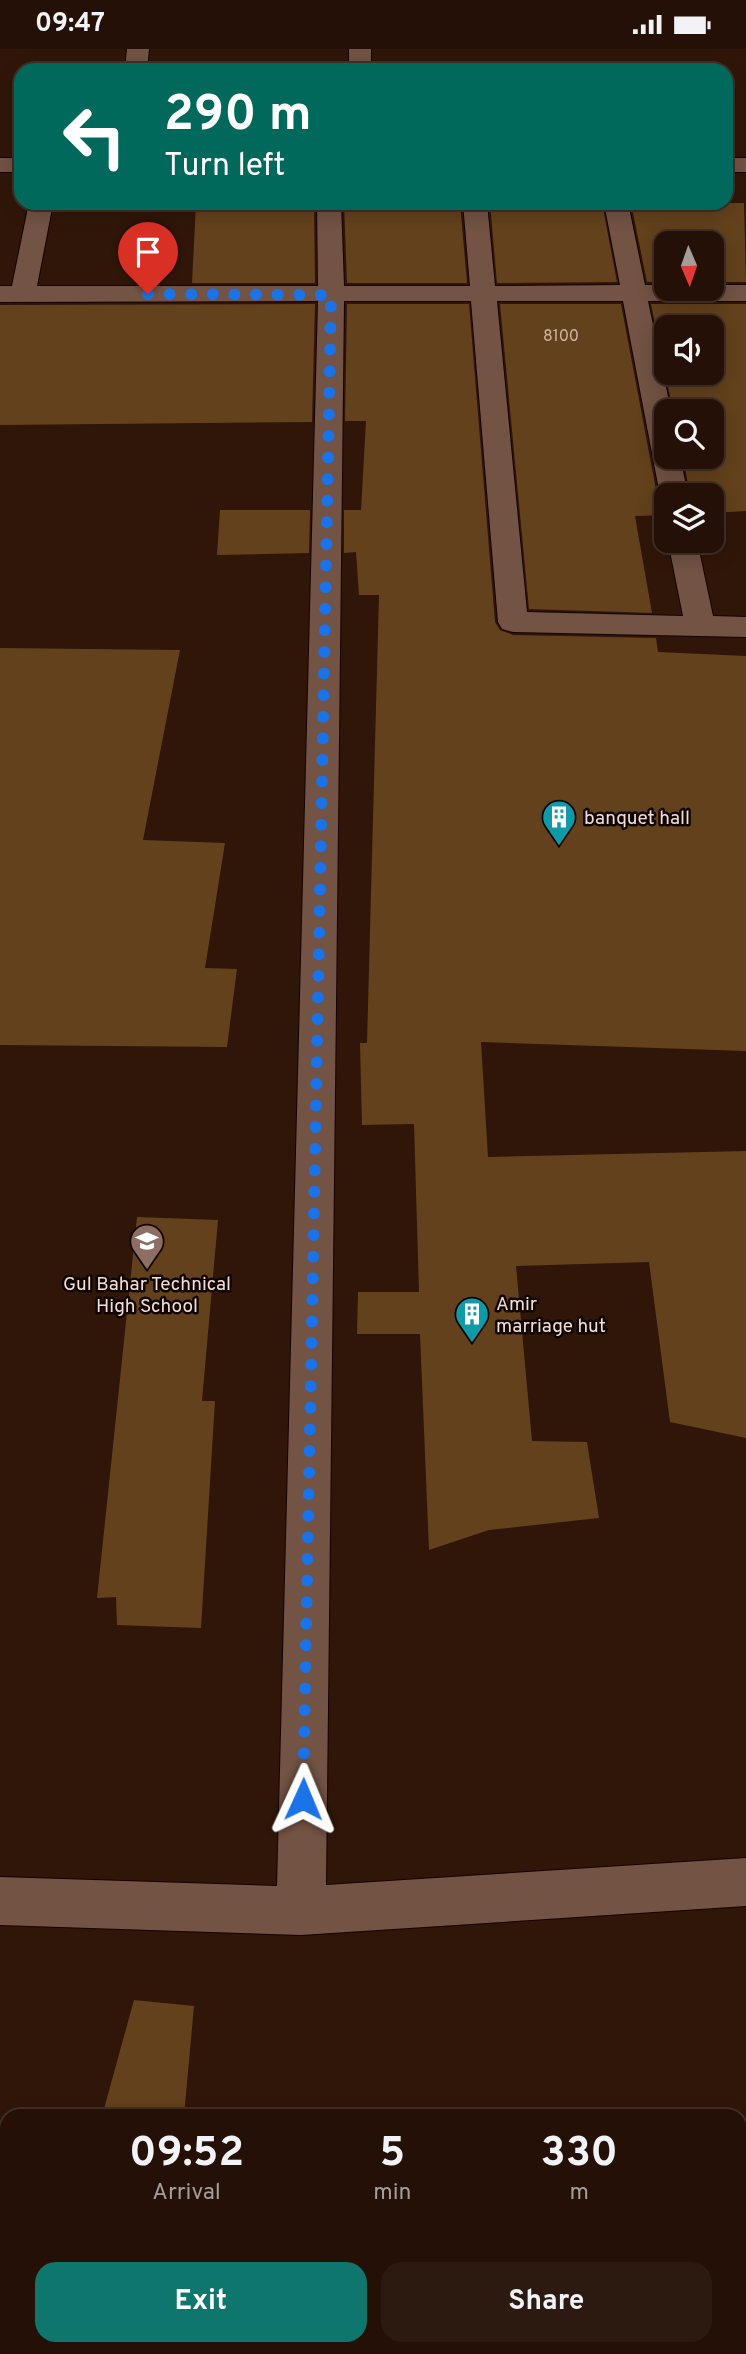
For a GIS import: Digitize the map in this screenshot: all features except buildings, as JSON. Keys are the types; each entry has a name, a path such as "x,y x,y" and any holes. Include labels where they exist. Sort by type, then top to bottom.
{"street":[{"path":"39,210 12,294 746,293"},
{"path":"300,1911 331,295 329,210"},
{"path":"476,210 513,622 746,627"},
{"path":"617,210 672,483"},
{"path":"685,553 699,626"},
{"path":"0,1901 300,1911 746,1882"}],"place":[{"name":"banquet hall","path":"559,847"},
{"name":"Gul Bahar Technical High School","path":"147,1271"},
{"name":"Amir marriage hut","path":"472,1344"}],"route":[{"path":"148,294 331,295 303,1799"}]}
